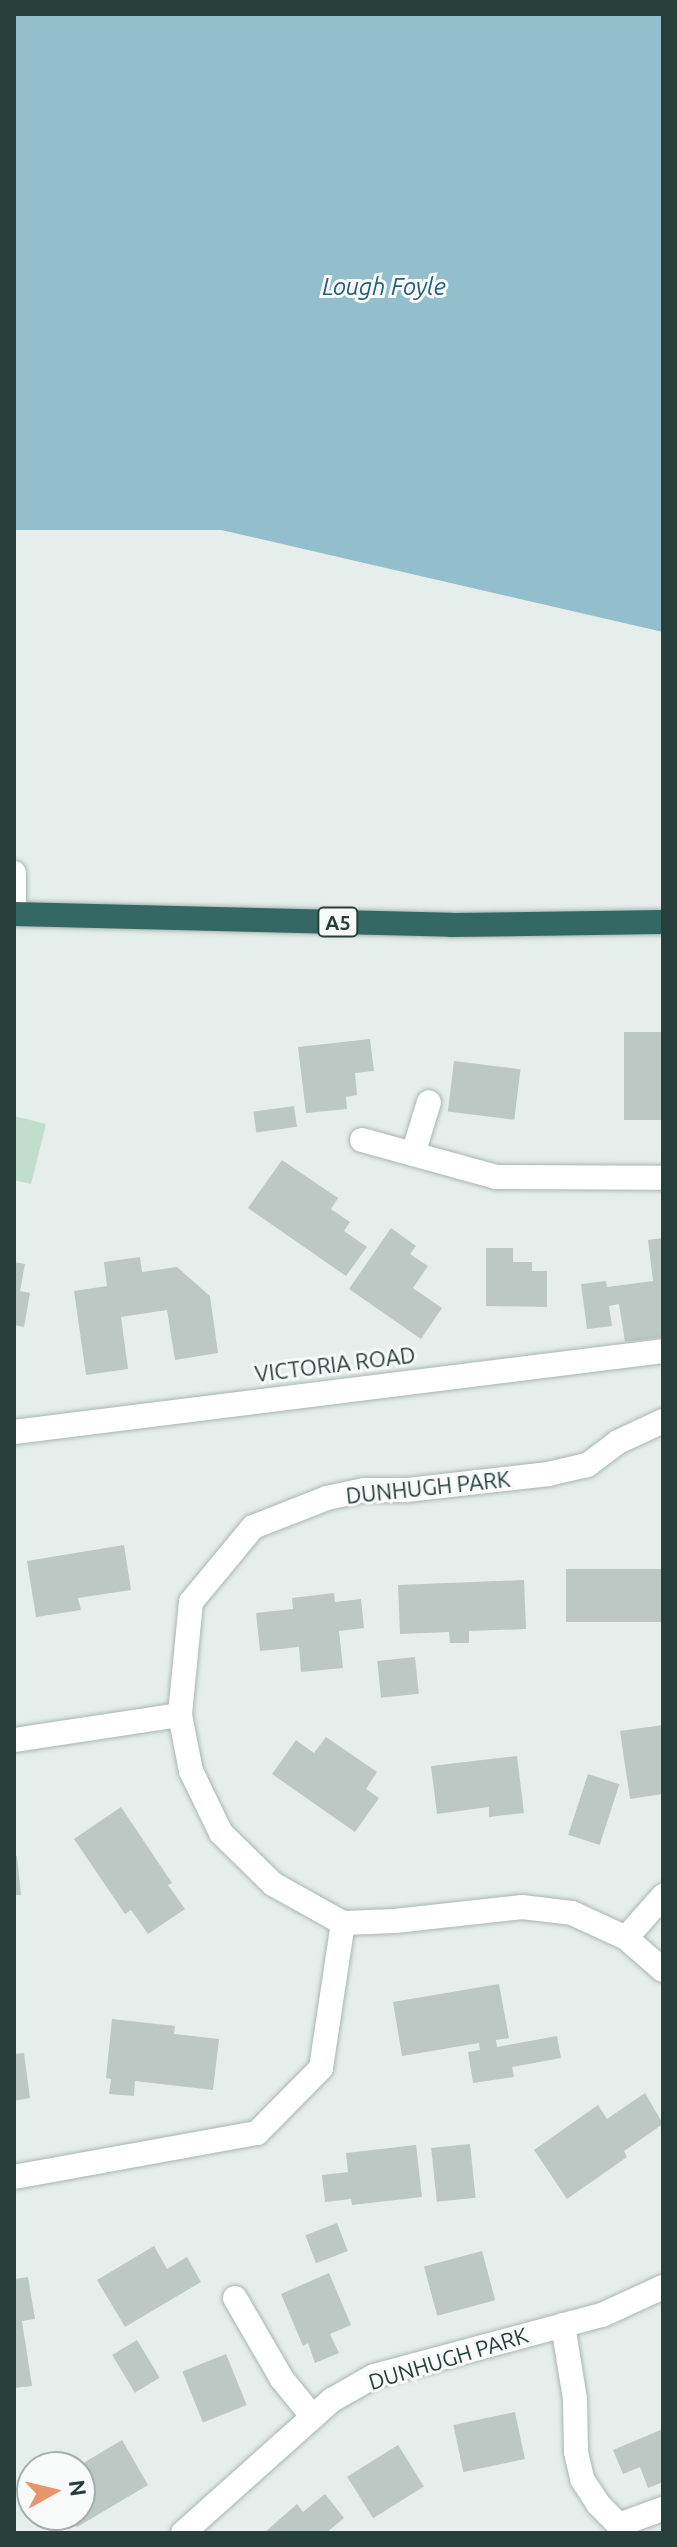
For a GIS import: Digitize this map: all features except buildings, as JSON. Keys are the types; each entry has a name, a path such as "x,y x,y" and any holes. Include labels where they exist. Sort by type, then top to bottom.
{"highway":[{"name":"A5","path":"14,914 451,925 663,922"}],"street":[{"path":"14,873 14,900"},
{"path":"413,1154 429,1102"},
{"path":"362,1140 496,1177 663,1178"},
{"name":"VICTORIA ROAD","path":"14,1432 663,1351"},
{"name":"DUNHUGH PARK","path":"343,1923 273,1884 221,1833 191,1771 180,1715 191,1602 253,1527 327,1498 364,1490 406,1490 549,1474 587,1465 618,1442 663,1421"},
{"path":"14,1740 180,1715"},
{"path":"626,1938 663,1896"},
{"path":"14,2177 257,2133 321,2068 343,1923 395,1921 522,1907 572,1913 626,1938 663,1970"},
{"name":"DUNHUGH PARK","path":"183,2533 312,2416 332,2400 374,2376 602,2315 663,2287"},
{"path":"235,2298 282,2379 312,2416"},
{"path":"563,2325 575,2399 576,2452 582,2479 598,2504 619,2525 662,2509"}],"green space":[{"path":"14,1116 46,1124 31,1184 14,1180"}],"water":[{"name":"Lough Foyle","path":"14,14 663,14 663,632 221,530 14,530"}]}
